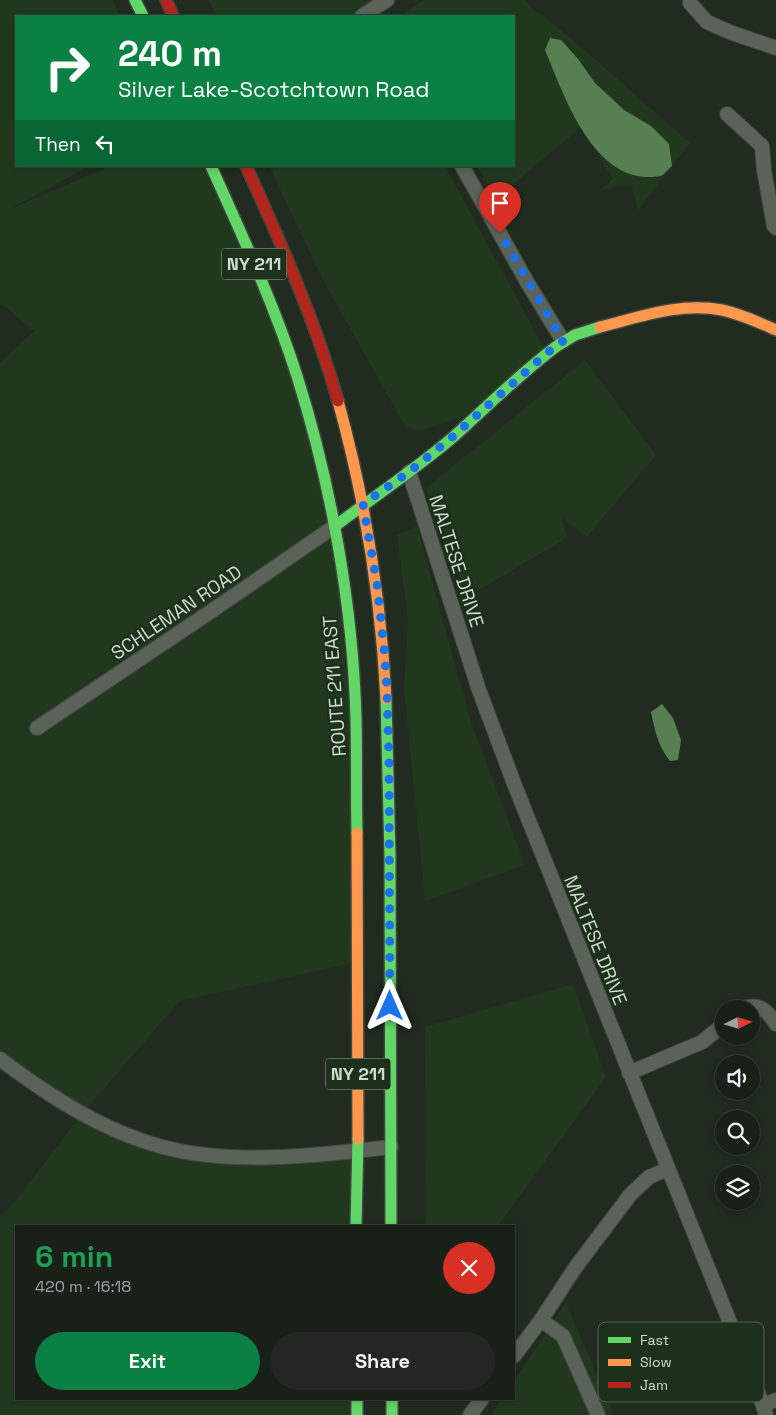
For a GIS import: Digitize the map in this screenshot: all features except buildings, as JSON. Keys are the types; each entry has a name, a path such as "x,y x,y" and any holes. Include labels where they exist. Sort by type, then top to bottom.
{"main road":[{"path":"136,0 143,15"},
{"path":"166,0 173,15"},
{"name":"ROUTE 211 EAST","path":"211,167 262,283 284,338 298,381 318,452 335,526 349,620 356,718 358,1110 356,1225"},
{"name":"NY 211","path":"246,167 290,267 318,337 333,383 344,420 363,504 376,575 388,707 391,1225"},
{"path":"335,526 409,472 450,439 563,341 590,330 648,314 691,308 704,308 731,313 746,317 776,330"},
{"path":"357,1400 357,1415"},
{"path":"392,1400 392,1415"}],"street":[{"path":"370,14 386,0"},
{"path":"687,1 708,22 732,33 776,48"},
{"path":"727,114 762,146 776,156"},
{"path":"762,146 764,170 774,226 776,228"},
{"path":"463,167 527,282 563,341"},
{"name":"MALTESE DRIVE","path":"409,472 479,690 535,839 668,1169 733,1322"},
{"name":"SCHLEMAN ROAD","path":"37,728 335,526"},
{"path":"760,1008 768,1013 776,1024"},
{"path":"629,1072 702,1042 715,1031"},
{"path":"0,1060 44,1092 82,1114 121,1133 184,1152 235,1157 280,1156 391,1147"},
{"path":"515,1355 541,1320 575,1268 630,1195 649,1177 668,1169"},
{"path":"541,1320 563,1336 598,1415"},
{"name":"MALTESE DRIVE","path":"764,1394 769,1406"},
{"path":"470,1415 481,1400"}],"shaded area":[{"path":"0,0 113,0 120,15 15,15 15,167 87,167 8,210 108,167 210,167 293,364 335,526 357,812 357,962 180,1001 82,1114 0,1055 0,362 34,331 0,303"},
{"path":"208,0 380,0 356,15 216,15"},
{"path":"424,0 526,0 530,6 573,40 690,143 638,210 631,185 601,190 613,179 581,127 496,199 478,167 515,167 515,15 402,15"},
{"path":"550,38 561,40 578,59 595,83 624,110 651,126 669,144 672,166 660,176 643,177 633,175 616,167 602,155 578,123 559,85 545,50"},
{"path":"269,167 446,167 544,348 463,417 422,430 406,428 324,282"},
{"path":"585,360 656,455 587,537 562,518 567,538 467,597 426,488"},
{"path":"417,526 470,719 525,865 425,901 404,689 408,621 397,535"},
{"path":"662,704 673,718 681,740 678,760 670,761 660,744 656,732 651,712"},
{"path":"573,984 606,1077 499,1225 426,1225 425,1027"},
{"path":"82,1114 185,1152 357,1151 357,1225 15,1225 15,1400 357,1400 357,1415 0,1415 0,1217 16,1200"},
{"path":"566,1303 598,1378 598,1402 608,1402 614,1415 491,1415 501,1400 515,1400 515,1380"}],"traffic: fast":[{"path":"135,0 142,15"},
{"path":"211,167 257,270 288,349 309,417 330,502 345,589 354,676 357,833"},
{"path":"335,526 451,439 557,346 575,335 600,327"},
{"path":"386,699 390,856 391,1225"},
{"path":"356,1225 358,1139"},
{"path":"357,1400 357,1415"},
{"path":"392,1400 392,1415"}],"traffic: slow":[{"path":"600,327 675,309 706,308 722,310 749,318 776,330"},
{"path":"338,401 364,512 376,586 386,699"},
{"path":"357,833 358,1139"}],"traffic: jam":[{"path":"166,0 173,15"},
{"path":"246,167 308,311 338,401"}],"route":[{"path":"390,1006 387,691 377,584 363,504 409,472 450,439 563,341 500,233"}]}
